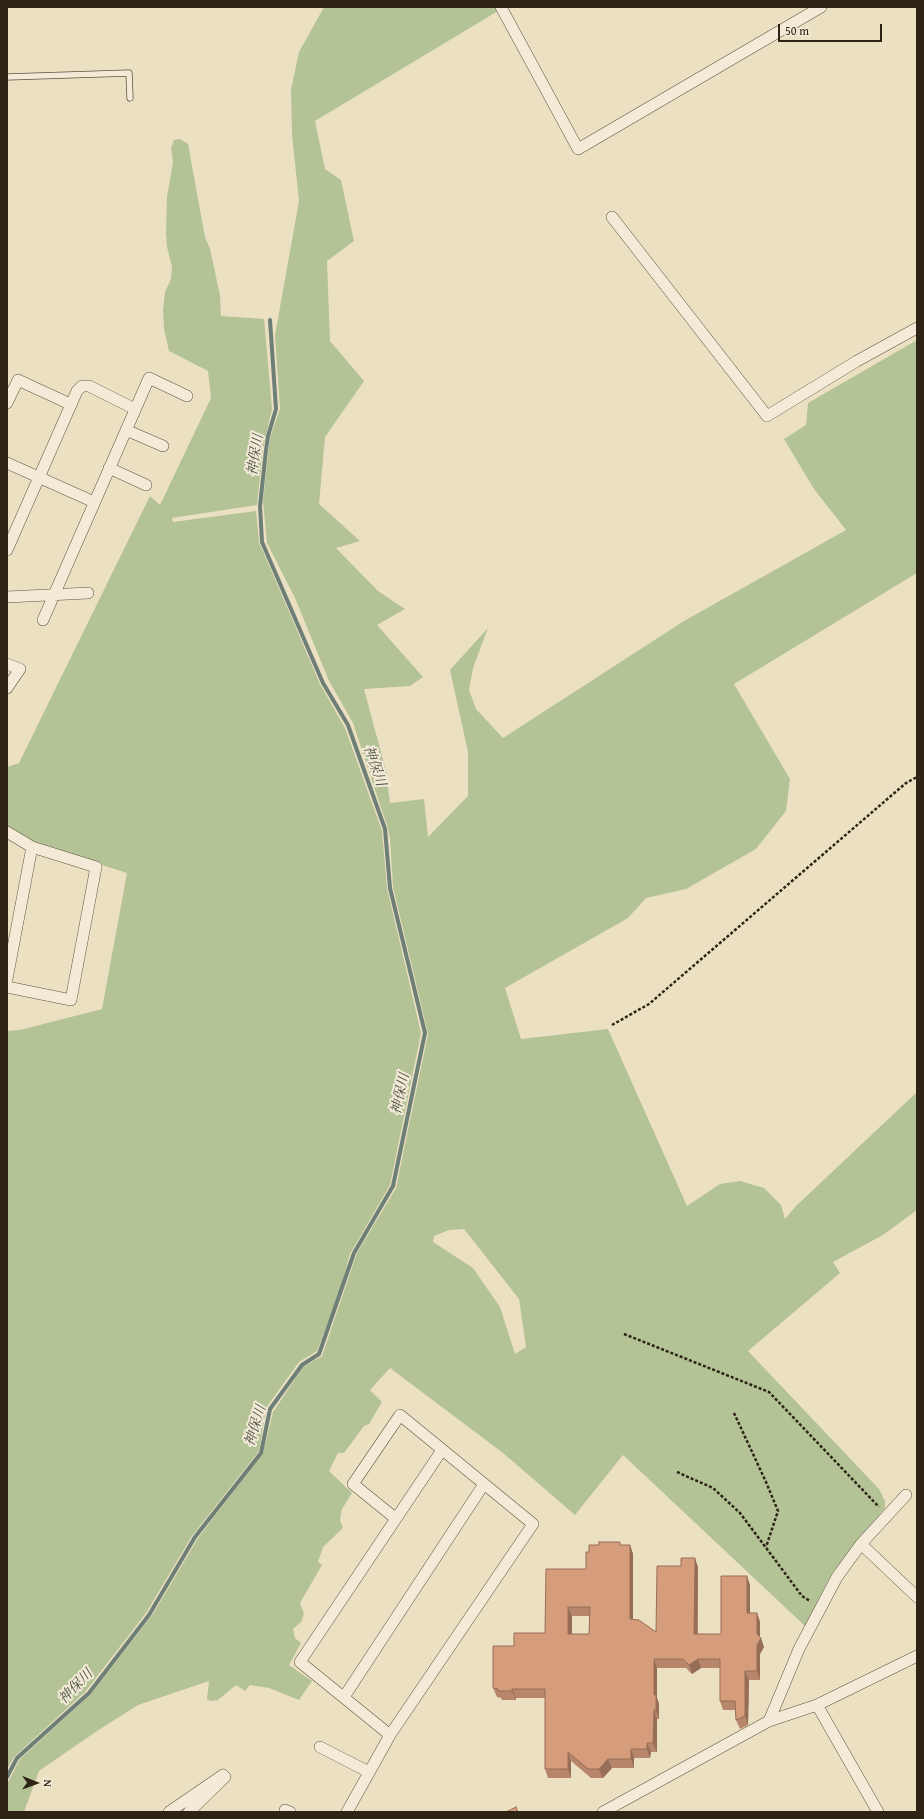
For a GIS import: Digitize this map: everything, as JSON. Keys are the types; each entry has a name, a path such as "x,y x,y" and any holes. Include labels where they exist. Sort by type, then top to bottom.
{"street":[{"path":"500,7 578,149 742,55 821,7"},
{"path":"612,217 767,416 917,328"},
{"path":"43,620 149,378 187,396"},
{"path":"7,402 18,380 70,404"},
{"path":"7,550 77,391 82,386 89,386 135,409"},
{"path":"126,430 163,446"},
{"path":"7,463 94,502"},
{"path":"109,468 146,485"},
{"path":"9,595 88,593"},
{"path":"7,664 20,668 7,688"},
{"path":"7,832 32,847 96,867 71,1000 7,987"},
{"path":"7,979 32,847"},
{"path":"347,1812 390,1735 533,1524 400,1415 353,1484 395,1518"},
{"path":"390,1735 300,1662 395,1518 442,1450"},
{"path":"344,1697 484,1484"},
{"path":"769,1720 799,1649 837,1577 861,1544 906,1495"},
{"path":"861,1544 917,1597"},
{"path":"603,1812 769,1720 816,1705 917,1656"},
{"path":"816,1705 878,1812"},
{"path":"320,1748 370,1772"},
{"path":"169,1812 223,1775 225,1777 189,1812"}],"lane":[{"path":"7,77 129,73 130,98"}],"path":[{"path":"612,1025 650,1004 900,788 917,776"},
{"path":"624,1334 769,1392 882,1511"},
{"path":"734,1413 778,1511 766,1547"},
{"path":"677,1472 713,1488 740,1513 802,1596 816,1605"}],"green space":[{"path":"324,7 495,7 498,11 315,121 325,169 341,180 354,241 327,261 330,341 364,381 325,437 319,504 360,541 336,548 378,591 405,609 377,625 423,677 410,686 364,689 386,771 390,803 424,799 428,837 468,796 468,752 450,670 488,628 473,668 469,690 476,709 503,738 684,621 846,530 814,489 784,439 806,425 808,403 917,340 917,573 734,684 790,779 786,811 756,849 686,889 646,898 628,918 505,988 521,1039 608,1029 687,1206 720,1184 740,1181 764,1188 781,1205 785,1219 796,1206 917,1092 917,1210 883,1235 833,1262 840,1273 748,1351 879,1489 885,1501 885,1508 832,1573 805,1626 623,1455 575,1515 503,1453 390,1368 370,1390 382,1402 369,1424 364,1426 344,1453 338,1453 329,1471 352,1493 342,1509 340,1520 343,1528 323,1547 318,1562 322,1565 300,1603 304,1614 301,1622 293,1629 295,1638 301,1643 289,1665 312,1681 299,1700 269,1688 250,1685 245,1691 236,1685 218,1700 211,1701 207,1699 209,1681 138,1705 39,1771 24,1812 7,1812 7,1784 20,1759 91,1694 153,1614 198,1538 263,1453 273,1412 303,1367 322,1356 357,1253 396,1188 428,1034 393,887 388,829 353,723 329,681 295,598 267,543 263,501 270,437 280,409 275,335 299,201 292,135 291,90 299,52","holes":["464,1229 519,1299 526,1347 515,1354 500,1307 473,1268 433,1242 434,1236 449,1230"]},
{"path":"180,139 188,144 205,237 210,249 220,295 221,316 264,319 272,409 263,448 257,505 172,518 173,522 256,511 259,542 320,684 345,728 382,831 387,888 421,1033 390,1185 350,1254 341,1287 317,1351 299,1362 266,1408 259,1451 192,1536 146,1613 85,1692 14,1757 7,1769 7,1031 20,1030 102,1009 127,873 26,841 7,828 7,767 19,763 150,496 160,505 211,398 208,371 169,351 164,329 163,310 165,292 171,279 172,267 167,247 166,233 167,197 173,162 171,148 174,140"}],"building":[{"path":"599,1542 620,1542 620,1545 630,1545 630,1619 639,1620 656,1632 657,1566 681,1566 681,1558 695,1558 694,1634 721,1634 721,1576 747,1576 747,1613 757,1613 757,1634 761,1638 757,1645 757,1671 745,1671 745,1716 736,1720 735,1701 720,1701 720,1659 698,1659 689,1665 683,1659 654,1659 654,1695 656,1695 656,1710 654,1710 653,1743 647,1743 647,1749 631,1749 631,1759 608,1759 599,1769 588,1769 568,1752 568,1769 545,1769 545,1689 512,1689 512,1691 498,1691 498,1689 493,1688 493,1646 514,1646 514,1633 545,1633 546,1569 586,1569 586,1552 589,1552 589,1545 599,1545","holes":["568,1607 590,1607 589,1634 568,1634"]},
{"path":"516,1807 518,1812 506,1812"}],"waterway":[{"name":"神保川","path":"7,1777 17,1758 89,1693 149,1615 195,1537 261,1453 270,1409 302,1365 319,1354 354,1253 393,1186 425,1033 390,888 385,829 348,725 323,683 262,542 260,506 268,436 276,409 270,320"}]}
